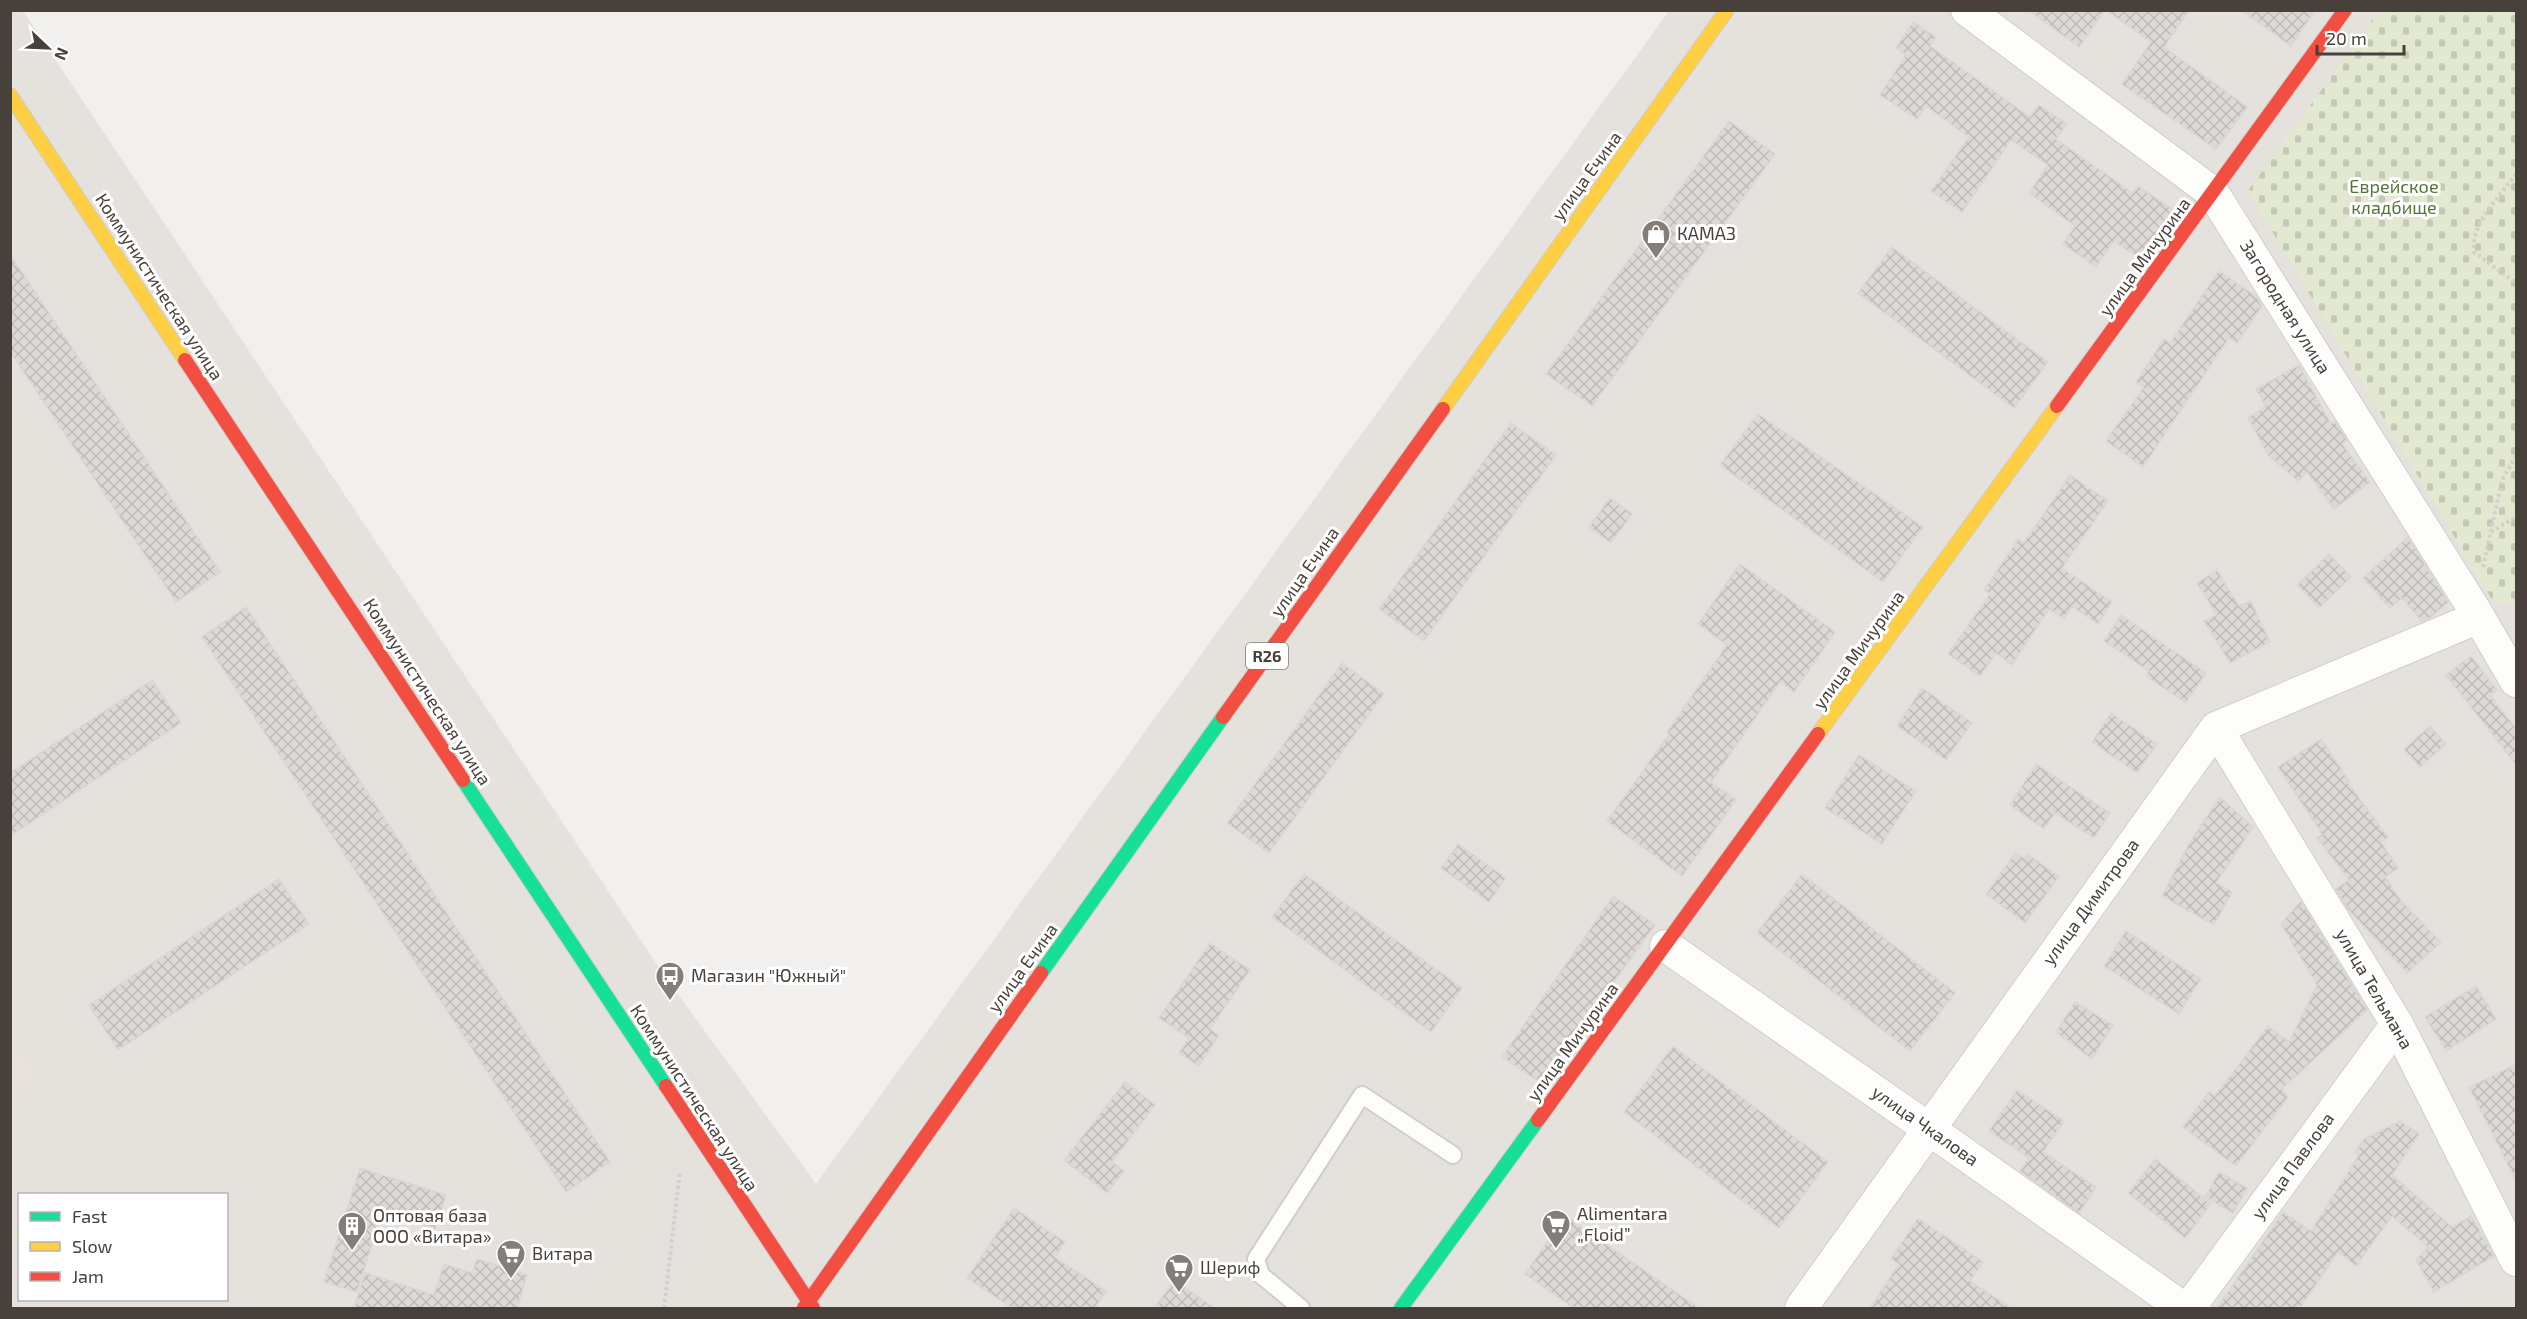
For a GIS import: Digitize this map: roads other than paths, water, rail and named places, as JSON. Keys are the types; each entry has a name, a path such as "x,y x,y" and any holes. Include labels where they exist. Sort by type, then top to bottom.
{"main road":[{"name":"улица Ечина","path":"808,1306 1727,10"},
{"name":"улица Мичурина","path":"1401,1308 2345,10"},
{"name":"Коммунистическая улица","path":"10,95 808,1306"}],"street":[{"name":"Загородная улица","path":"1967,10 2213,193 2476,613 2512,662"},
{"path":"2216,728 2476,613"},
{"name":"улица Тельмана","path":"2216,728 2397,1024 2517,1260"},
{"name":"улица Димитрова","path":"1801,1308 2216,728"},
{"name":"улица Чкалова","path":"1666,946 2183,1308"},
{"name":"улица Павлова","path":"2189,1308 2397,1024"}],"lane":[{"path":"1301,1308 1261,1275 1256,1259 1362,1095 1453,1155"}],"place":[{"name":"КАМАЗ","path":"1656,260"},
{"name":"Магазин \"Южный\"","path":"670,1002"},
{"name":"Alimentara „Floid”","path":"1556,1250"},
{"name":"Оптовая база ООО «Витара»","path":"352,1252"},
{"name":"Витара","path":"511,1280"},
{"name":"Шериф","path":"1179,1294"}],"park label":[{"name":"Еврейское кладбище","path":"2394,198"}]}
